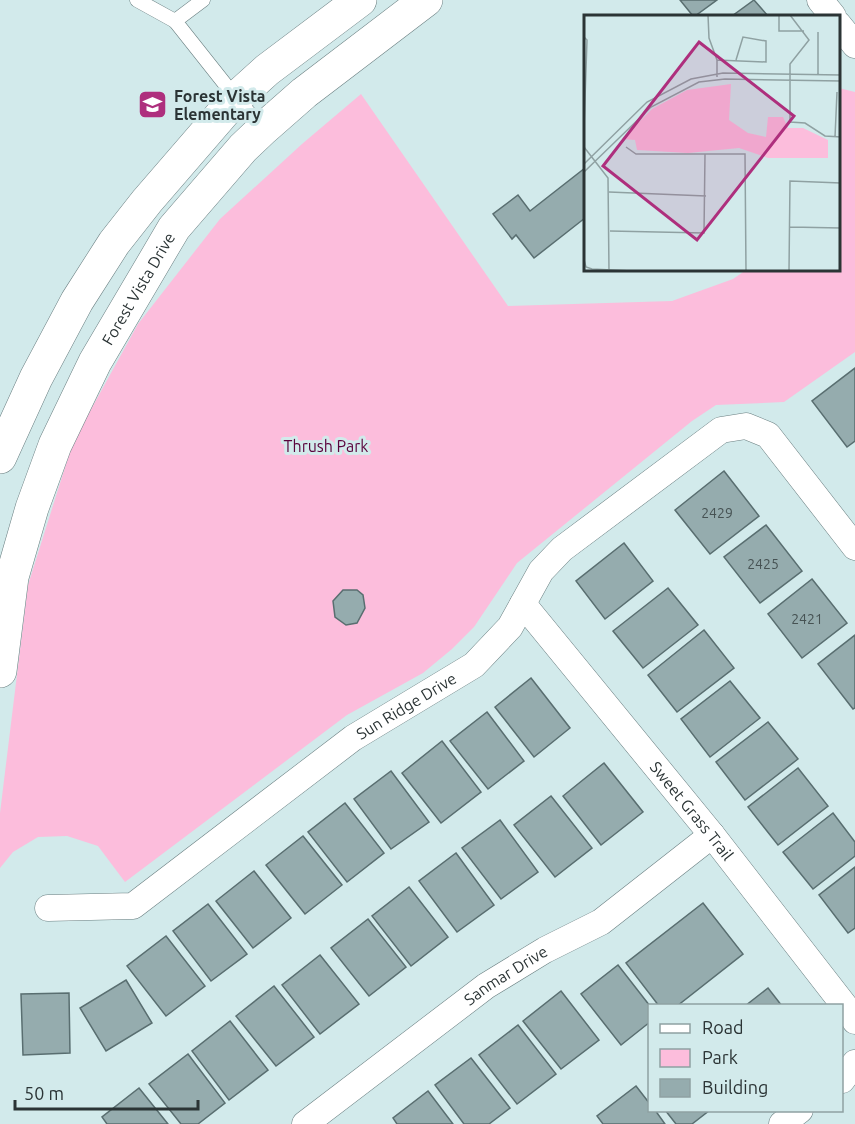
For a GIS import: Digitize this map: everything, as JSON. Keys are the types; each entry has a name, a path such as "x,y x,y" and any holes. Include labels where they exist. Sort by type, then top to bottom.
{"main road":[{"path":"0,457 36,378 77,301 114,243 176,166 236,98 267,70 360,0"},
{"name":"Forest Vista Drive","path":"0,671 6,576 55,445 95,362 174,228 243,148 263,129 304,93 426,0"}],"street":[{"path":"820,0 832,15"},
{"path":"840,26 855,45"},
{"name":"Sun Ridge Drive","path":"48,908 133,906 353,738 474,665 510,627 540,572 562,549 721,430 746,426 768,435 855,548"},
{"name":"Sweet Grass Trail","path":"522,604 712,835 855,1021"},
{"name":"Sanmar Drive","path":"305,1124 486,986 545,950 601,922 712,835"},
{"path":"843,1079 855,1063"},
{"path":"782,1124 797,1112"}],"lane":[{"path":"138,0 176,21 263,129"},
{"path":"176,21 203,0"}],"green space":[{"name":"Thrush Park","path":"840,88 855,92 855,352 784,402 716,405 692,421 517,563 474,627 423,673 347,715 125,882 98,846 67,836 38,837 13,852 0,868 0,813 28,585 73,442 138,324 220,219 361,94 508,306 672,301 733,279 743,272 840,272"}],"building":[{"path":"680,0 717,0 696,15 692,15"},
{"path":"754,0 767,15 733,15"},
{"path":"584,169 584,219 534,258 516,235 512,239 493,214 518,195 530,211"},
{"path":"855,368 855,441 847,447 812,401"},
{"path":"724,471 759,516 710,554 675,510"},
{"path":"766,525 802,571 760,603 724,557"},
{"path":"624,543 653,581 605,619 576,581"},
{"path":"812,579 847,623 802,658 768,614"},
{"path":"668,588 698,625 643,668 613,631"},
{"path":"343,590 357,590 363,595 365,608 357,623 346,625 335,617 333,601"},
{"path":"704,630 734,668 677,712 648,675"},
{"path":"855,635 855,708 853,709 818,664"},
{"path":"531,678 570,728 534,757 495,707"},
{"path":"730,681 760,718 710,757 681,719"},
{"path":"487,712 524,761 488,789 450,741"},
{"path":"768,722 798,759 745,800 716,762"},
{"path":"442,741 481,792 441,823 402,773"},
{"path":"604,763 643,812 601,845 563,796"},
{"path":"798,768 828,806 778,845 748,807"},
{"path":"391,771 429,822 391,849 354,799"},
{"path":"551,796 592,848 555,877 514,825"},
{"path":"345,803 384,853 347,882 308,832"},
{"path":"833,813 855,842 855,856 813,889 783,852"},
{"path":"500,820 538,872 501,899 462,848"},
{"path":"303,836 342,885 305,914 266,865"},
{"path":"456,853 494,905 457,932 419,881"},
{"path":"855,867 855,928 848,933 819,895"},
{"path":"254,871 291,918 253,948 216,901"},
{"path":"409,887 448,937 411,966 372,916"},
{"path":"703,903 743,954 680,1004 657,1004 626,963"},
{"path":"208,904 247,954 211,981 173,931"},
{"path":"368,919 406,967 369,996 331,948"},
{"path":"166,936 205,986 166,1016 127,966"},
{"path":"320,955 359,1004 320,1034 282,985"},
{"path":"618,965 648,1004 648,1024 621,1045 581,994"},
{"path":"126,980 152,1023 106,1051 80,1008"},
{"path":"274,986 314,1037 276,1066 236,1016"},
{"path":"768,988 780,1004 748,1004"},
{"path":"561,991 599,1040 561,1069 523,1021"},
{"path":"69,993 70,1053 23,1055 21,994"},
{"path":"230,1021 268,1070 229,1100 192,1051"},
{"path":"518,1025 556,1074 517,1104 479,1055"},
{"path":"188,1054 225,1103 198,1124 181,1124 149,1084"},
{"path":"471,1058 510,1108 489,1124 464,1124 435,1085"},
{"path":"636,1086 648,1101 648,1112 656,1112 665,1124 603,1124 597,1116"},
{"path":"139,1088 168,1124 107,1124 102,1117"},
{"path":"428,1091 453,1124 397,1124 393,1118"},
{"path":"667,1112 707,1112 692,1124 676,1124"}],"place":[{"name":"Forest Vista Elementary","path":"153,105"}]}
